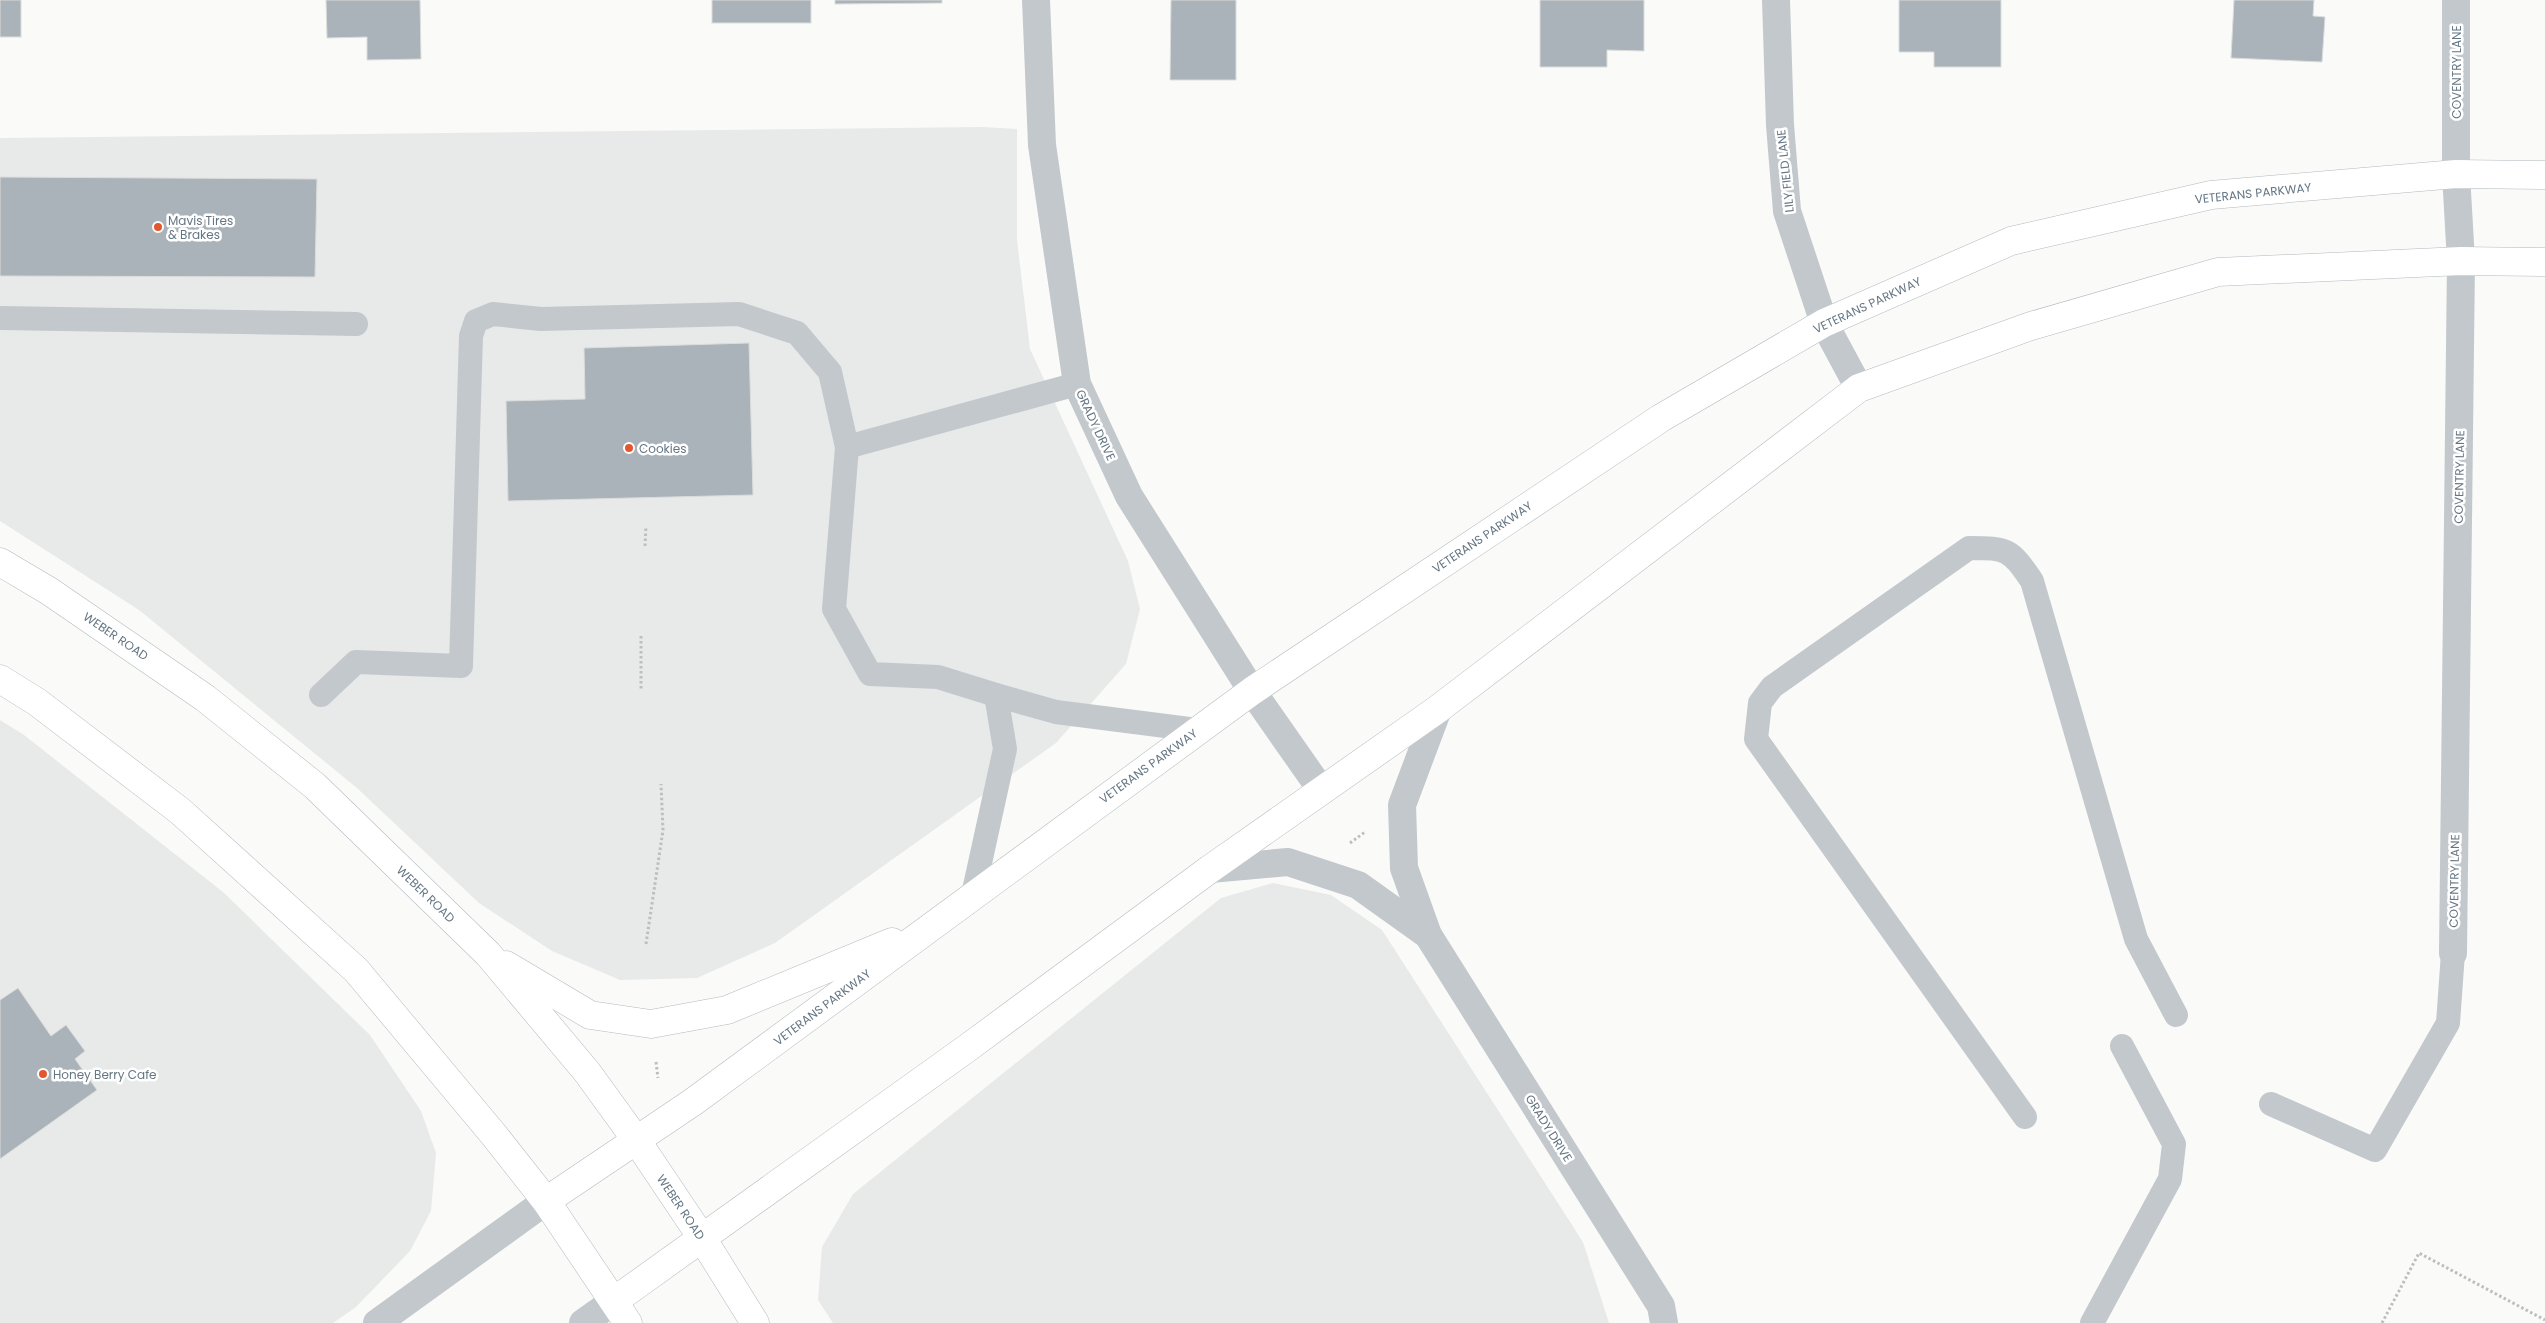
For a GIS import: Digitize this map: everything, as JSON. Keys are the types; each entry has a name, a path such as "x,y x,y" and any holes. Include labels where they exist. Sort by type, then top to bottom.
{"main road":[{"name":"VETERANS PARKWAY","path":"546,1201 694,1102 930,926 1252,691 1661,418 1824,323 2021,239 2211,196 2456,174 2545,176"},
{"path":"0,679 37,702 180,811 356,970 494,1135 546,1201 621,1312 702,1238 966,1049 1210,869 1438,709 1859,388 2031,326 2218,272 2461,261 2545,262"},
{"name":"WEBER ROAD","path":"0,562 49,591 213,704 315,786 488,954 587,1072 637,1141 702,1238 755,1323"},
{"path":"488,954 590,1015 651,1024 727,1010 930,926"}],"street":[{"name":"GRADY DRIVE","path":"1036,0 1042,145 1077,384 1128,496 1252,691 1322,791"},
{"name":"LILY FIELD LANE","path":"1776,0 1780,126 1788,211 1824,323 1859,388"},
{"name":"COVENTRY LANE","path":"2453,953 2461,261 2456,174 2456,0"},
{"name":"GRADY DRIVE","path":"1438,709 1402,805 1404,868 1428,935 1661,1306 1664,1323"},
{"name":"GRADY DRIVE","path":"1210,869 1288,862 1358,885 1428,935"},
{"path":"377,1323 546,1201"},
{"path":"582,1323 621,1312"}],"lane":[{"path":"320,695 356,662 461,666 471,336 476,321 493,314 541,319 739,314 797,333 830,372 847,447 834,609 870,674 938,677 1056,712 1197,730"},
{"path":"0,318 356,324"},
{"path":"847,447 1077,384"},
{"path":"2025,1117 1756,739 1760,703 1772,687 1969,548 1997,548 2016,557 2032,581 2136,938 2176,1015"},
{"path":"974,895 1004,749 996,695"},
{"path":"2272,1104 2375,1150 2448,1023 2453,953"},
{"path":"2092,1323 2170,1179 2174,1144 2122,1046"}],"path":[{"path":"645,546 646,526"},
{"path":"641,636 641,691"},
{"path":"646,944 663,830 661,784"},
{"path":"1348,844 1370,828"},
{"path":"653,1084 658,1081 656,1060"},
{"path":"2382,1323 2419,1253 2545,1320"}],"shaded area":[{"path":"983,127 1017,129 1017,240 1030,349 1128,561 1140,609 1126,664 1056,743 775,943 697,978 620,980 552,951 479,903 357,788 139,610 0,521 0,138"},
{"path":"0,720 24,735 223,892 370,1035 421,1111 436,1153 431,1211 410,1251 356,1307 333,1323 0,1323"},
{"path":"1273,883 1331,895 1382,930 1583,1242 1609,1323 833,1323 818,1300 822,1247 853,1194 1221,898"}],"building":[{"path":"0,0 21,0 21,37 0,37"},
{"path":"326,0 420,0 421,59 367,60 367,37 327,38"},
{"path":"712,0 811,0 811,23 712,23"},
{"path":"835,0 942,0 942,3 835,4"},
{"path":"1171,0 1236,0 1236,80 1170,80"},
{"path":"1540,0 1644,0 1644,51 1607,50 1607,67 1540,67"},
{"path":"1899,0 2001,0 2001,67 1934,67 1934,52 1899,52"},
{"path":"2234,0 2314,0 2313,16 2325,17 2322,62 2231,58"},
{"name":"Mavis Tires & Brakes","path":"0,177 317,179 315,277 0,276"},
{"name":"Cookies","path":"749,343 753,495 508,501 506,401 585,399 584,348"},
{"name":"Honey Berry Cafe","path":"18,988 51,1036 66,1025 85,1051 75,1059 97,1090 0,1159 0,1000"}],"place":[{"name":"Mavis Tires & Brakes","path":"158,227"},
{"name":"Cookies","path":"629,448"},
{"name":"Honey Berry Cafe","path":"43,1074"}]}
